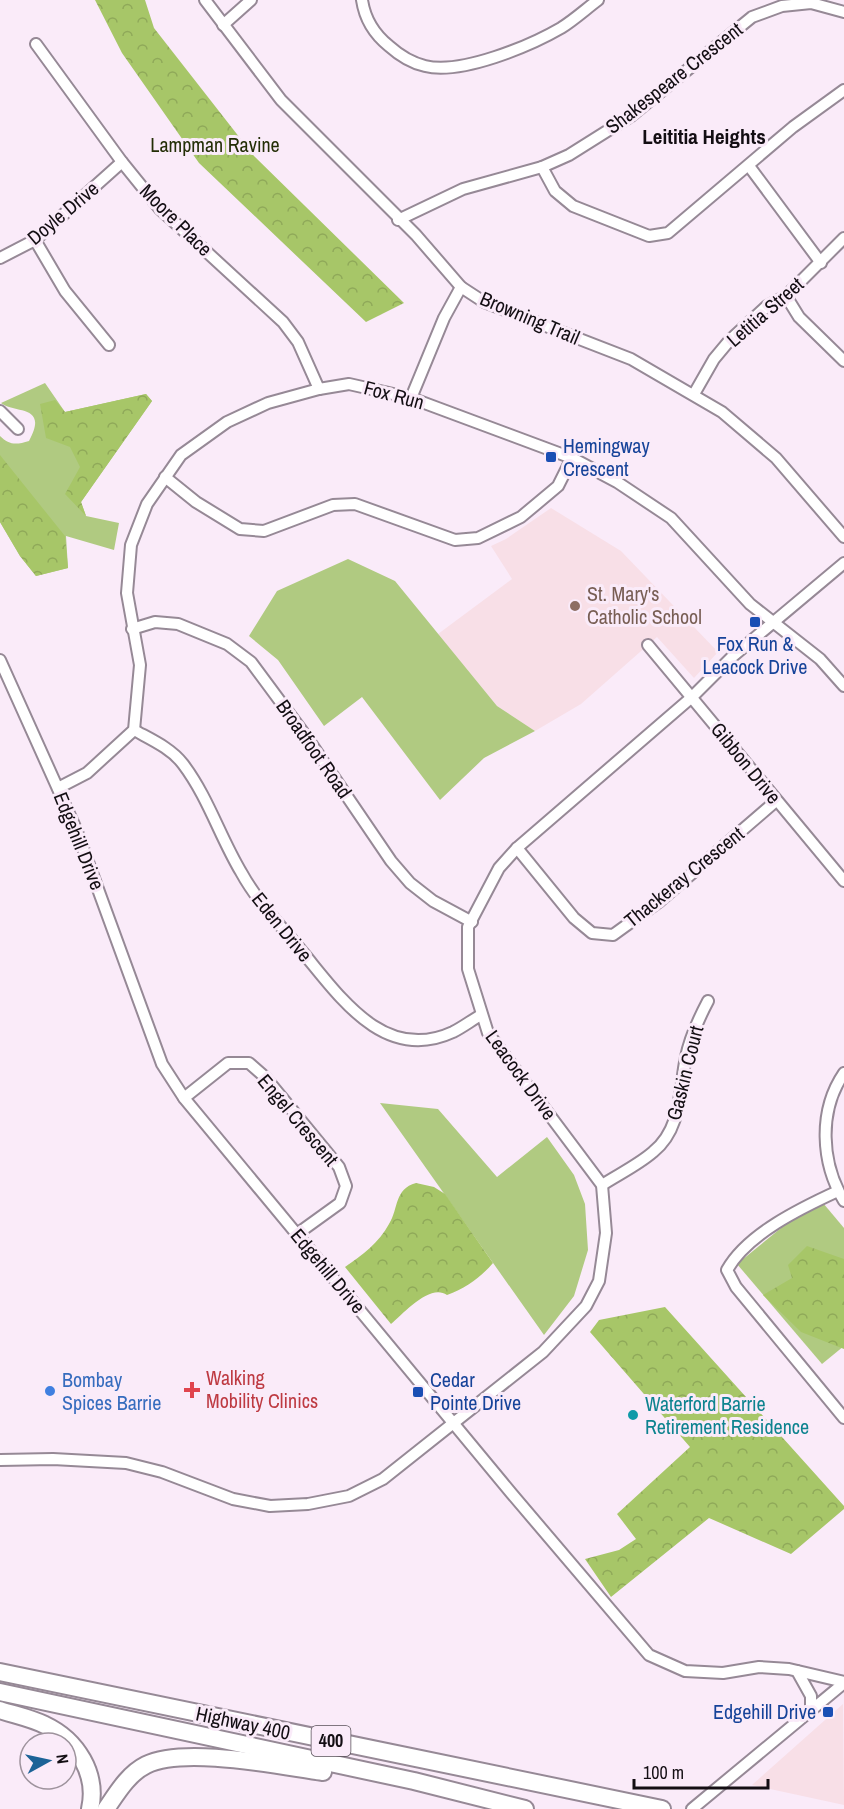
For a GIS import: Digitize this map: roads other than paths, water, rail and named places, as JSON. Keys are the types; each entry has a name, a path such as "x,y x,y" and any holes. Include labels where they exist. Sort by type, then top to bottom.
{"highway":[{"name":"Highway 400","path":"0,1672 662,1809"},
{"name":"Highway 400","path":"0,1692 414,1781 525,1809"},
{"path":"0,1710 46,1725 83,1757 92,1780 93,1797 90,1809"},
{"path":"106,1809 130,1776 146,1765 168,1758 202,1757 414,1781"}],"street":[{"name":"Browning Trail","path":"205,0 281,100 398,220 416,235 462,287 484,302 632,360 722,412 776,458 844,537"},
{"path":"223,25 251,0"},
{"path":"362,0 364,13 376,36 399,55 426,66 454,67 508,52 562,28 598,0"},
{"name":"Shakespeare Crescent","path":"398,220 463,189 542,166 569,155 631,116 752,17 782,6 812,3 844,12"},
{"name":"Moore Place","path":"36,44 122,162 160,209 283,322 298,342 319,389"},
{"path":"542,166 555,191 573,206 648,236 668,233 793,127 844,90"},
{"name":"Doyle Drive","path":"0,258 35,240 122,162"},
{"path":"749,166 821,263"},
{"name":"Letitia Street","path":"694,394 714,359 729,341 767,306 786,296 844,238"},
{"path":"35,240 64,291 109,345"},
{"path":"411,398 444,318 462,287"},
{"path":"786,296 799,317 844,361"},
{"name":"Fox Run","path":"134,730 140,666 127,593 131,545 147,504 181,455 227,422 268,404 319,389 349,384 378,388 411,398 572,458 617,482 672,518 750,604 820,659 844,686"},
{"path":"0,411 18,429"},
{"path":"165,477 196,502 240,529 264,531 333,505 355,504 455,540 478,538 521,517 558,486 572,458"},
{"name":"Leacock Drive","path":"602,1185 488,1033 468,969 468,927 499,868 517,848 692,697 732,657 844,563"},
{"name":"Broadfoot Road","path":"132,629 154,622 178,624 203,632 227,644 251,662 308,739 391,861 410,883 433,901 472,921"},
{"name":"Gibbon Drive","path":"648,645 844,881"},
{"name":"Edgehill Drive","path":"0,660 76,829 162,1064 184,1098 650,1655 685,1671 723,1673 759,1667 797,1671 844,1682"},
{"path":"57,788 87,773 134,730"},
{"name":"Eden Drive","path":"134,730 166,749 182,762 208,803 240,871 255,894 350,1010 374,1028 402,1038 430,1039 453,1032 481,1015"},
{"name":"Thackeray Crescent","path":"517,848 574,918 592,933 613,935 660,901 776,801"},
{"name":"Gaskin Court","path":"602,1185 654,1152 670,1132 678,1112 686,1057 693,1029 708,1001"},
{"name":"Engel Crescent","path":"184,1098 228,1063 249,1063 265,1077 339,1167 346,1186 340,1203 297,1234"},
{"path":"844,1073 834,1087 826,1119 826,1150 832,1181 844,1202"},
{"path":"0,1460 53,1459 126,1463 162,1472 233,1499 270,1506 308,1504 349,1497 383,1479 543,1352 586,1306 599,1281 606,1233 602,1185"},
{"path":"838,1191 796,1211 753,1241 736,1254 727,1270 736,1287 844,1418"},
{"path":"797,1671 811,1696 811,1710"},
{"path":"696,1806 844,1682"}],"place":[{"name":"Hemingway Crescent","path":"551,457"},
{"name":"St. Mary's Catholic School","path":"575,606"},
{"name":"Fox Run & Leacock Drive","path":"755,622"},
{"name":"Walking Mobility Clinics","path":"192,1390"},
{"name":"Bombay Spices Barrie","path":"50,1391"},
{"name":"Cedar Pointe Drive","path":"418,1392"},
{"name":"Waterford Barrie Retirement Residence","path":"633,1415"},
{"name":"Edgehill Drive","path":"828,1712"}],"district":[{"name":"Leititia Heights","path":"704,137"}],"park label":[{"name":"Lampman Ravine","path":"215,145"}]}
